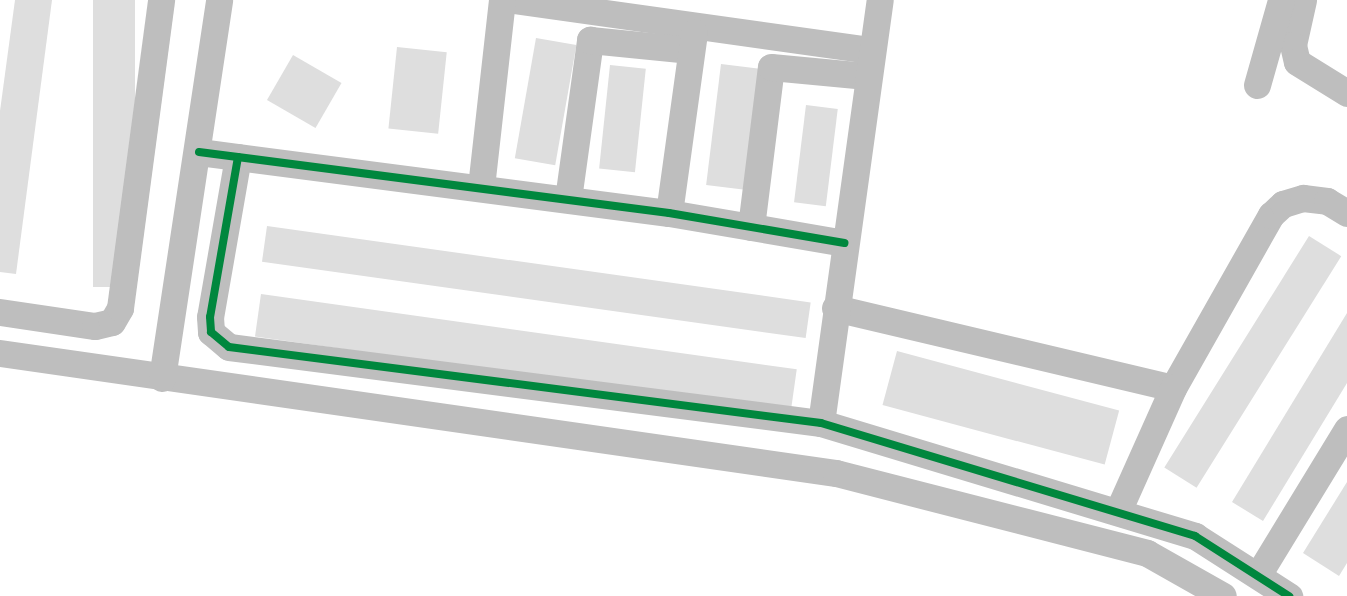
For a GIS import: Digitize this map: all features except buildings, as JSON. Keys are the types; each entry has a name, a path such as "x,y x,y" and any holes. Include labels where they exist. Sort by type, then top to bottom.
{"street":[{"path":"0,312 95,326 112,322 120,308 161,0"},
{"path":"162,378 199,152 219,0"},
{"path":"481,186 502,0"},
{"path":"513,0 581,5 693,38"},
{"path":"821,423 867,76 880,0"},
{"path":"1257,85 1281,0"},
{"path":"1303,0 1293,45 1297,62 1347,93"},
{"path":"568,199 590,40 693,38 871,50"},
{"path":"669,213 693,38"},
{"path":"751,227 771,67 867,76"},
{"path":"199,152 481,186 669,213 844,243"},
{"path":"238,157 210,317 218,342 821,423 1119,509 1195,536 1289,596"},
{"path":"1119,509 1173,388 1270,215 1283,204 1303,198 1327,201 1347,213"},
{"path":"835,308 1173,388"},
{"path":"0,353 836,473 1147,553 1222,596"},
{"path":"1258,575 1347,429"}],"cycle path":[{"path":"199,152 669,213 844,243"},
{"path":"238,157 210,317 211,332 229,347 821,423 1195,536 1289,596"}]}
